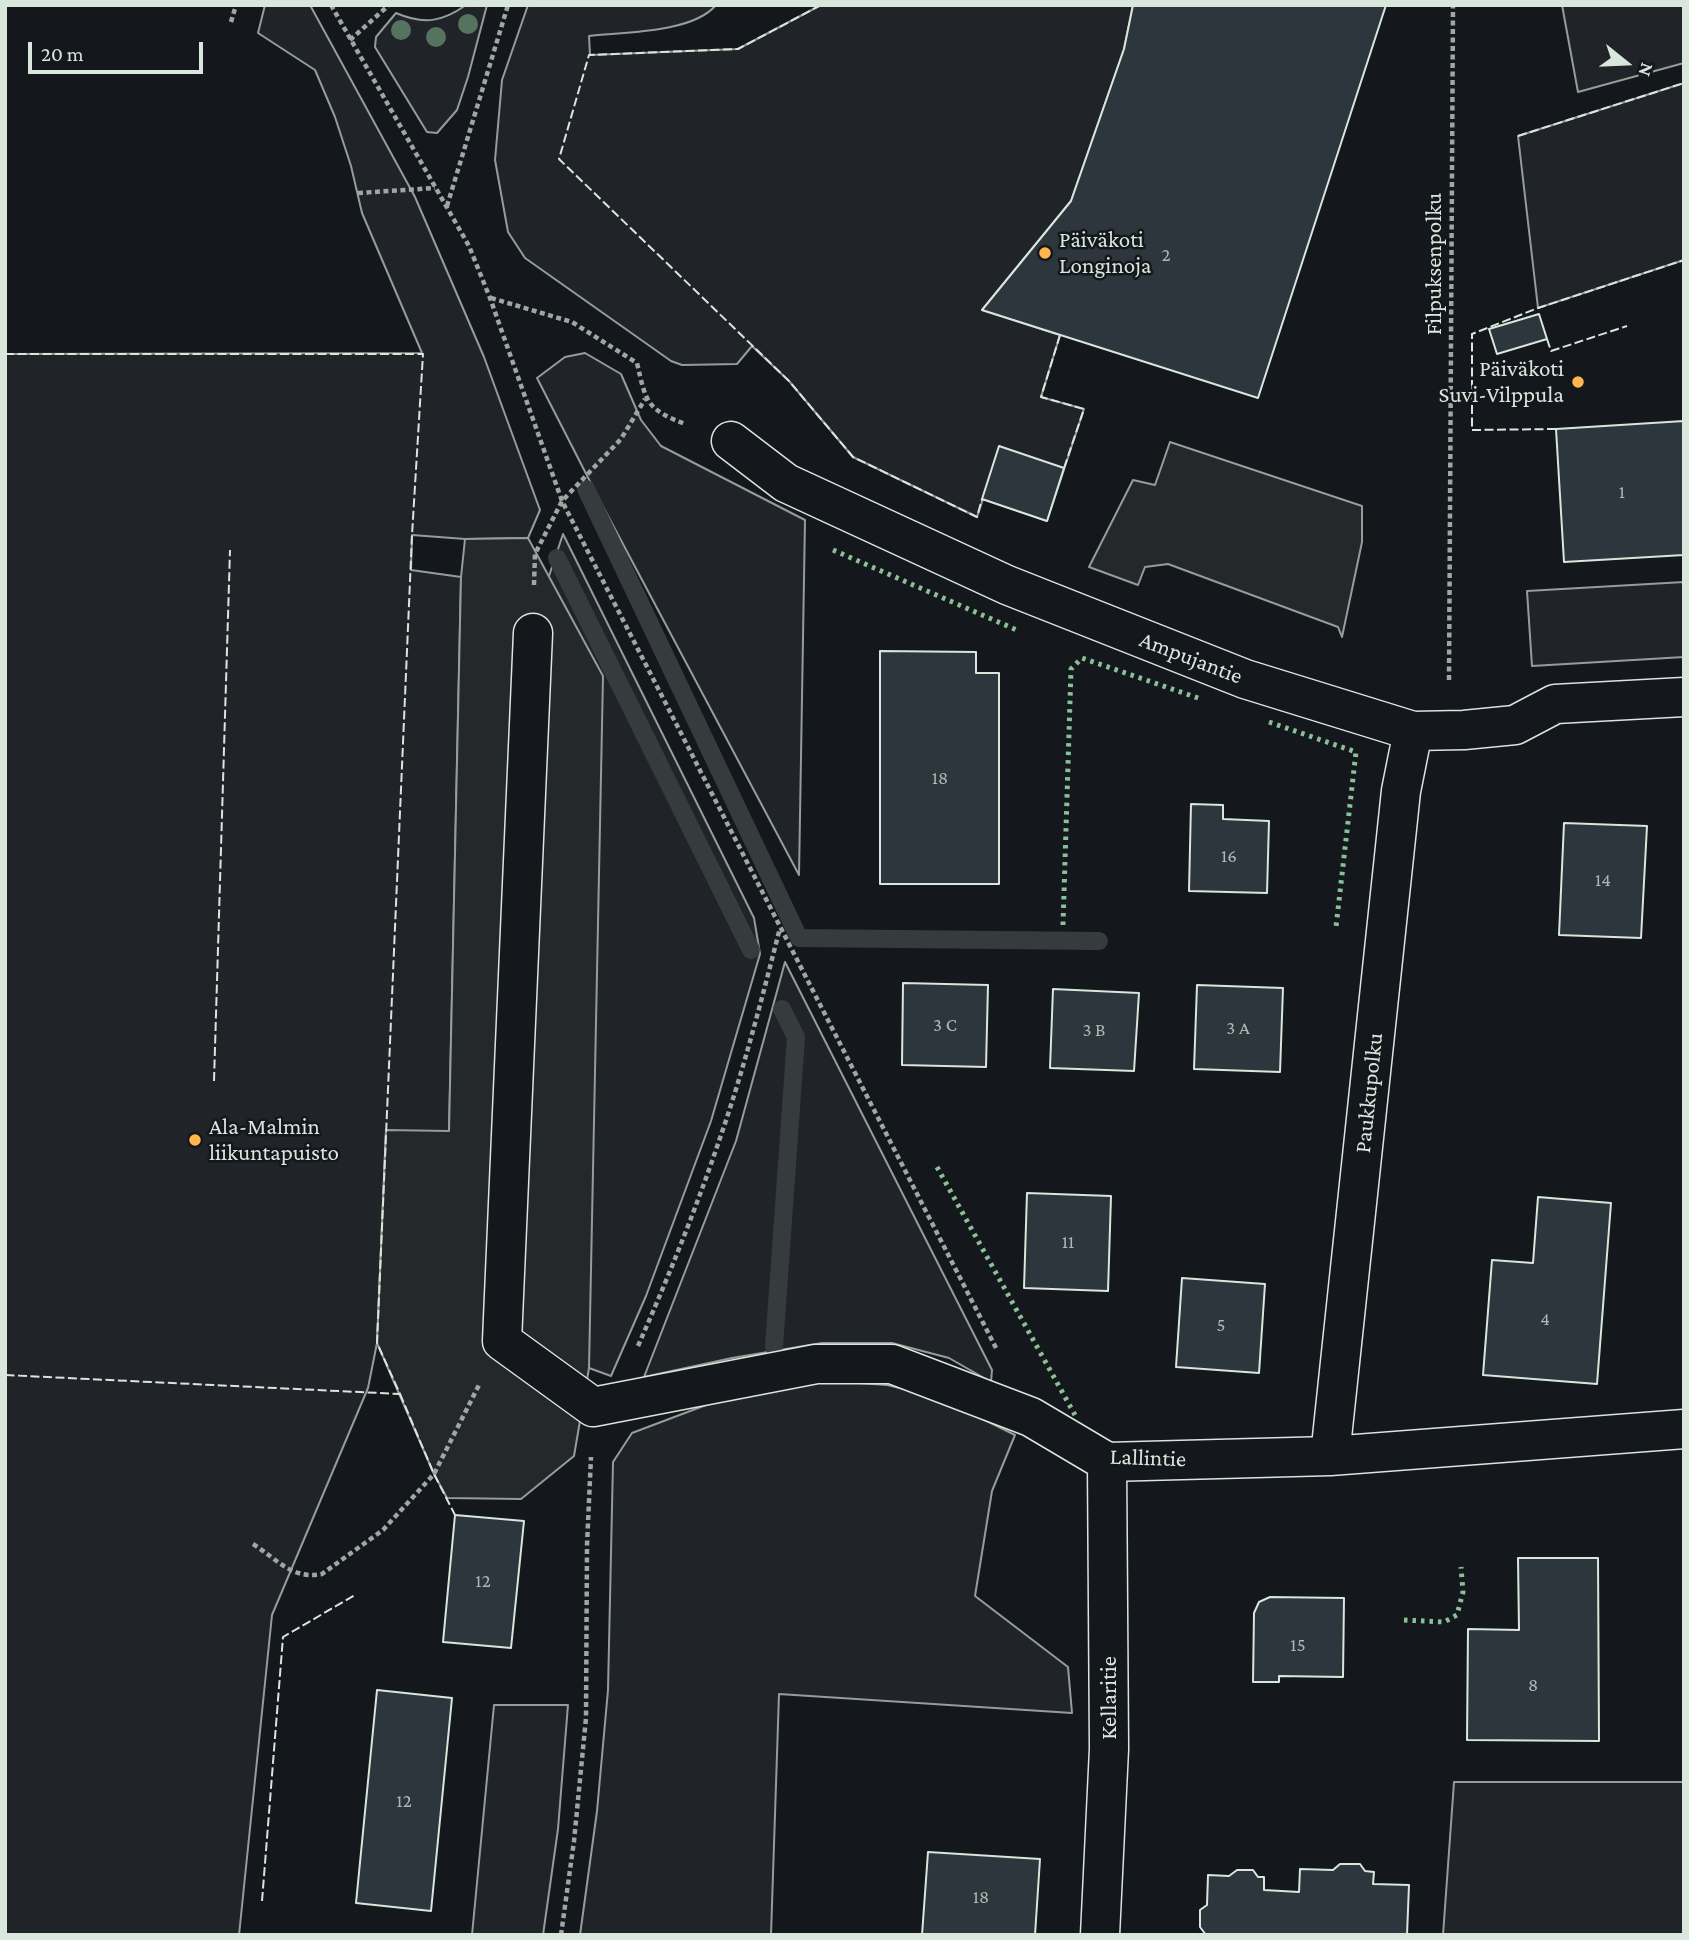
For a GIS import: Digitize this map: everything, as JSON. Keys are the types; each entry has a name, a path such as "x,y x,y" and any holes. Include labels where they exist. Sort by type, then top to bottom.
{"street":[{"name":"Ampujantie","path":"732,441 786,483 1018,589 1245,679 1413,731 1514,725 1555,704 1684,697"},
{"path":"533,633 502,1340 604,1405"},
{"name":"Paukkupolku","path":"1330,1456 1401,792 1413,731"},
{"name":"Lallintie","path":"604,1405 816,1364 892,1364 1031,1417 1107,1462 1330,1456 1684,1429"},
{"name":"Kellaritie","path":"1100,1935 1109,1749 1107,1462"}],"path":[{"path":"231,22 236,5"},
{"path":"331,5 469,246 562,501 1031,1417"},
{"path":"350,40 389,5"},
{"path":"447,207 508,5"},
{"name":"Filpuksenpolku","path":"1453,5 1449,688 1464,730"},
{"path":"358,193 435,188"},
{"path":"490,298 572,322 637,363 645,399 621,439 562,501 535,554 533,633"},
{"path":"561,1935 574,1841 586,1717 587,1545 604,1405 677,1254 720,1138 749,1046 781,927"},
{"path":"253,1544 275,1558 290,1572 310,1576 322,1574 383,1530 434,1474 502,1340"}],"shaded area":[{"name":"Ala-Malmin liikuntapuisto","path":"265,5 310,5 415,197 484,357 540,510 528,538 465,539 412,535 411,570 461,577 449,1132 386,1131 377,1343 368,1388 272,1615 239,1935 5,1935 5,354 422,353 362,213 351,166 335,117 315,70 258,33"},
{"path":"466,5 487,5 468,77 457,110 437,133 427,132 375,47 376,37 396,13 415,19 432,20 449,15"},
{"path":"528,5 716,5 705,14 675,26 589,36 590,55 738,49 821,5 1133,5 1124,49 1071,201 982,310 1060,335 1041,397 1084,409 1047,521 983,499 977,517 853,457 789,381 752,346 737,364 682,365 671,361 525,258 508,232 495,160 502,80"},
{"path":"1562,5 1684,5 1684,63 1578,92"},
{"path":"1684,83 1684,260 1538,308 1518,136"},
{"path":"585,353 621,374 641,420 661,446 805,520 799,875 537,378 565,357"},
{"path":"1170,442 1362,506 1362,542 1342,637 1338,627 1168,564 1145,567 1138,585 1089,567 1133,480 1155,485"},
{"path":"563,534 754,918 760,954 711,1121 646,1296 611,1376 589,1368 549,576"},
{"path":"528,538 603,676 589,1368 574,1456 521,1499 447,1498 377,1343 386,1130 449,1131 461,577 465,539"},
{"path":"1684,582 1684,657 1532,666 1527,591"},
{"path":"785,962 992,1370 991,1382 949,1358 892,1343 822,1343 732,1358 644,1377 736,1141"},
{"path":"816,1380 887,1385 938,1397 1015,1435 992,1491 975,1596 1068,1667 1072,1713 779,1694 771,1935 580,1935 597,1811 608,1690 613,1462 632,1433 714,1402"},
{"path":"494,1705 568,1705 558,1829 543,1935 472,1935"},
{"path":"1454,1782 1684,1782 1684,1935 1443,1935"}],"building":[{"path":"1133,5 1386,5 1258,398 982,310 1071,201 1124,49"},
{"path":"1539,314 1547,339 1497,354 1489,329"},
{"path":"1684,421 1684,555 1564,562 1556,429"},
{"path":"999,446 1064,468 1047,521 982,499"},
{"path":"880,651 976,652 976,673 999,673 999,884 880,884"},
{"path":"1191,804 1223,805 1223,819 1269,821 1267,893 1189,891"},
{"path":"1564,823 1647,826 1641,938 1559,935"},
{"path":"903,983 988,985 986,1067 902,1065"},
{"path":"1197,985 1283,988 1280,1072 1194,1069"},
{"path":"1053,989 1139,993 1134,1071 1050,1068"},
{"path":"1027,1193 1111,1196 1108,1291 1024,1288"},
{"path":"1538,1197 1611,1203 1597,1384 1483,1375 1492,1260 1533,1263"},
{"path":"1182,1278 1265,1284 1259,1373 1176,1367"},
{"path":"455,1515 524,1521 511,1648 443,1642"},
{"path":"1518,1558 1598,1558 1599,1741 1467,1740 1468,1629 1519,1630"},
{"path":"1270,1597 1344,1598 1343,1677 1279,1676 1279,1682 1253,1682 1254,1613 1259,1602"},
{"path":"377,1690 452,1698 431,1911 356,1903"},
{"path":"928,1852 1040,1859 1035,1935 922,1935"},
{"path":"1340,1864 1360,1864 1365,1871 1374,1872 1373,1884 1409,1885 1407,1935 1206,1935 1200,1927 1200,1910 1207,1905 1208,1875 1229,1876 1237,1870 1253,1870 1258,1877 1264,1877 1264,1890 1299,1892 1300,1869 1333,1870"}],"waterway":[{"path":"586,489 799,938 1099,941"},
{"path":"557,558 751,950"},
{"path":"774,1347 796,1037 782,1009"}],"hedge":[{"path":"833,550 1019,631"},
{"path":"1063,925 1071,669 1082,658 1201,699"},
{"path":"1269,722 1356,752 1336,927"},
{"path":"937,1167 1075,1415"},
{"path":"1404,1620 1444,1622 1457,1615 1463,1592 1461,1567"}],"fence":[{"path":"821,5 738,49 589,55 559,159 789,381 853,457 977,517 982,499"},
{"path":"1518,136 1684,83"},
{"path":"1556,429 1472,430 1472,334 1538,308 1684,260"},
{"path":"1547,339 1551,351 1627,326"},
{"path":"1060,335 1041,397 1084,409 1064,468"},
{"path":"5,354 423,354 412,535 377,1343 400,1394 5,1375"},
{"path":"214,1081 230,550"},
{"path":"400,1394 434,1474 455,1515"},
{"path":"262,1901 283,1637 355,1595"}],"place":[{"name":"Päiväkoti Longinoja","path":"1045,253"},
{"name":"Päiväkoti Suvi-Vilppula","path":"1578,382"},
{"name":"Ala-Malmin liikuntapuisto","path":"195,1140"}]}
